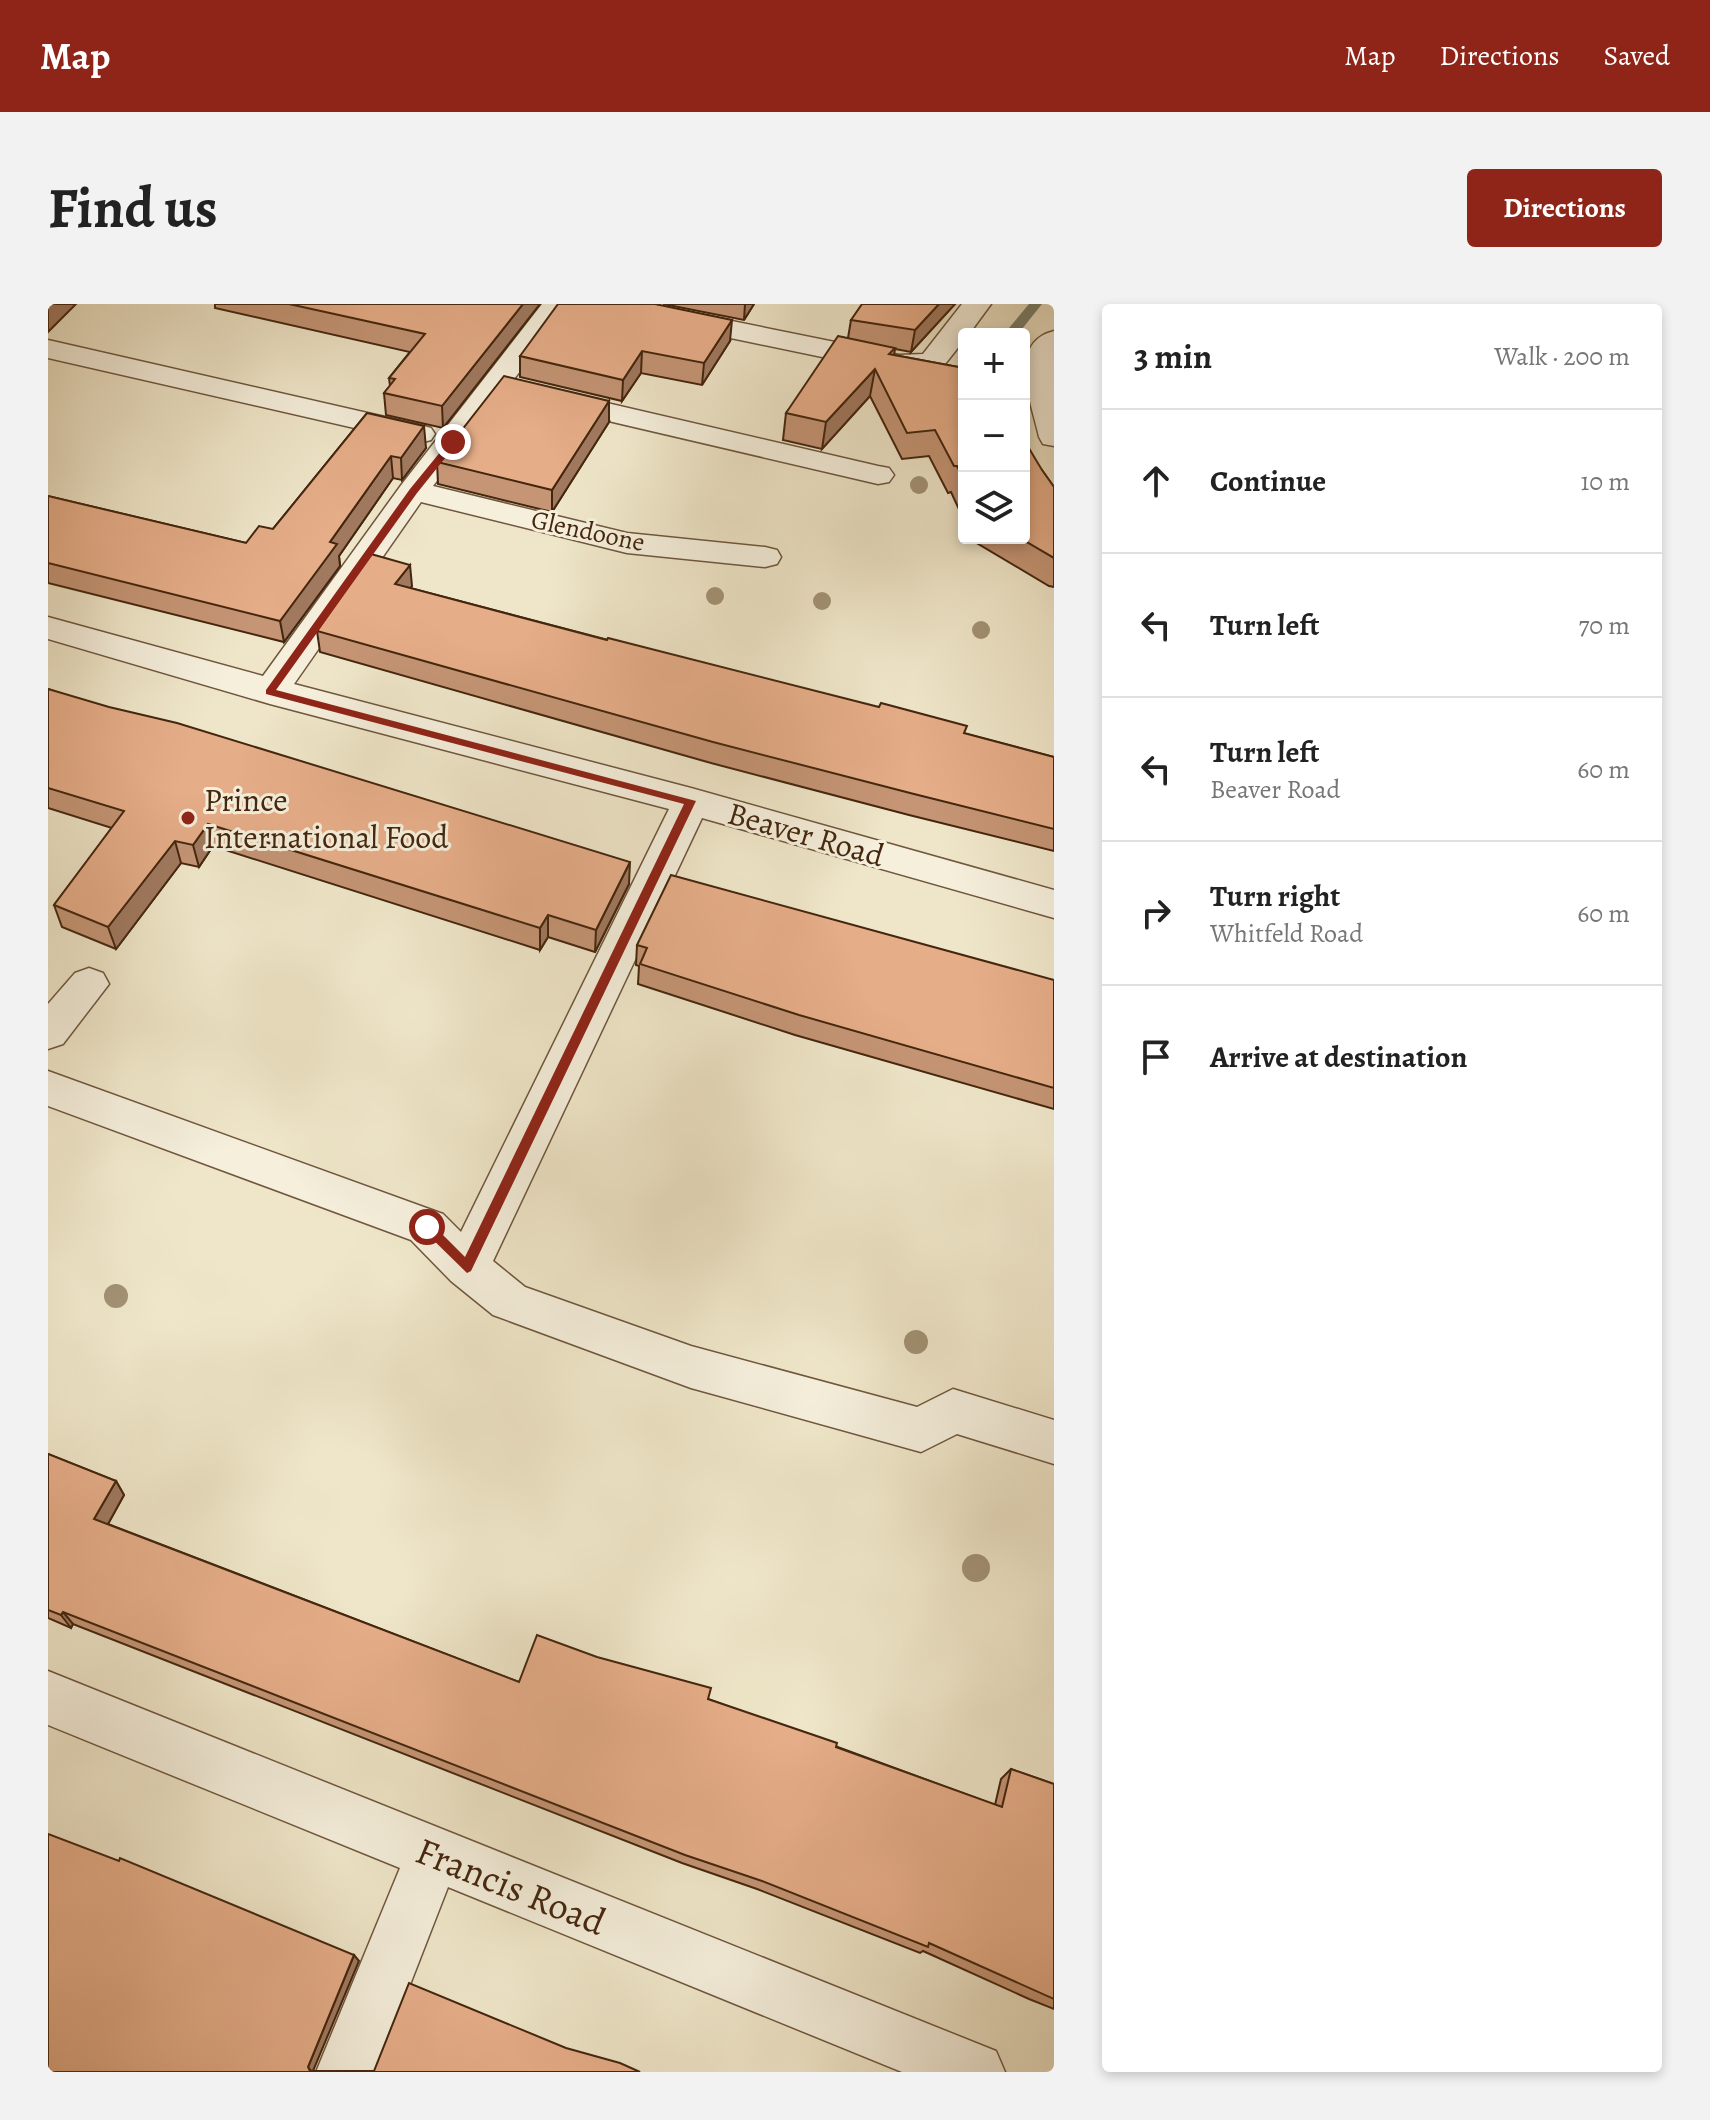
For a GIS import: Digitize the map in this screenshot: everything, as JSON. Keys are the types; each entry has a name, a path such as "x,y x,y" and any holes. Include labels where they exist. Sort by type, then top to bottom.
{"street":[{"path":"270,692 413,491 557,304"},
{"path":"606,304 899,364 932,362 977,304"},
{"path":"1054,340 1037,360 1054,437"},
{"path":"48,349 453,442"},
{"path":"498,384 878,475"},
{"name":"Glendoone","path":"413,491 627,543 765,557"},
{"name":"Beaver Road","path":"48,628 270,692 691,801 1054,904"},
{"path":"467,1267 691,801"},
{"path":"48,1033 89,984"},
{"path":"48,1088 427,1227 467,1267 509,1301 691,1367 921,1430 953,1411 1054,1442"},
{"name":"Francis Road","path":"48,1698 975,2072"},
{"path":"346,2072 433,1854"}],"building":[{"path":"289,304 523,304 442,406 384,393 395,379 389,378 425,334"},
{"path":"558,304 655,304 732,320 704,363 642,351 623,380 520,356"},
{"path":"862,304 939,304 915,330 851,320"},
{"path":"838,336 895,348 889,354 958,367 958,468 935,430 907,433 875,369 826,422 786,413"},
{"path":"504,376 609,401 552,490 437,462"},
{"path":"367,413 424,426 401,458 391,456 330,542 337,544 280,621 48,563 48,496 246,543 259,526 273,529"},
{"path":"1030,450 1054,487 1054,558 1030,544"},
{"path":"371,554 410,565 395,584 879,707 881,703 967,726 964,733 1054,757 1054,829 713,742 317,631"},
{"path":"48,689 177,723 630,862 596,930 548,915 540,928 208,824 193,845 175,841 108,927 54,905 124,811 48,788"},
{"path":"671,875 1054,980 1054,1088 799,1015 640,964 647,948 637,945"},
{"path":"48,1454 116,1481 94,1519 519,1682 537,1635 597,1657 711,1688 708,1699 837,1743 836,1747 1002,1807 1011,1769 1054,1784 1054,1999 929,1943 928,1947 63,1612 61,1615 48,1610"},
{"path":"48,1834 119,1861 120,1858 354,1955 308,2067 310,2071 374,2071 409,1983 566,2048 640,2072 48,2072"}],"waterway":[{"path":"1016,328 1036,304"}],"place":[{"name":"Prince International Food","path":"188,818"}],"route":[{"path":"427,1227 467,1267 691,801 270,692 413,491 453,442"}]}
